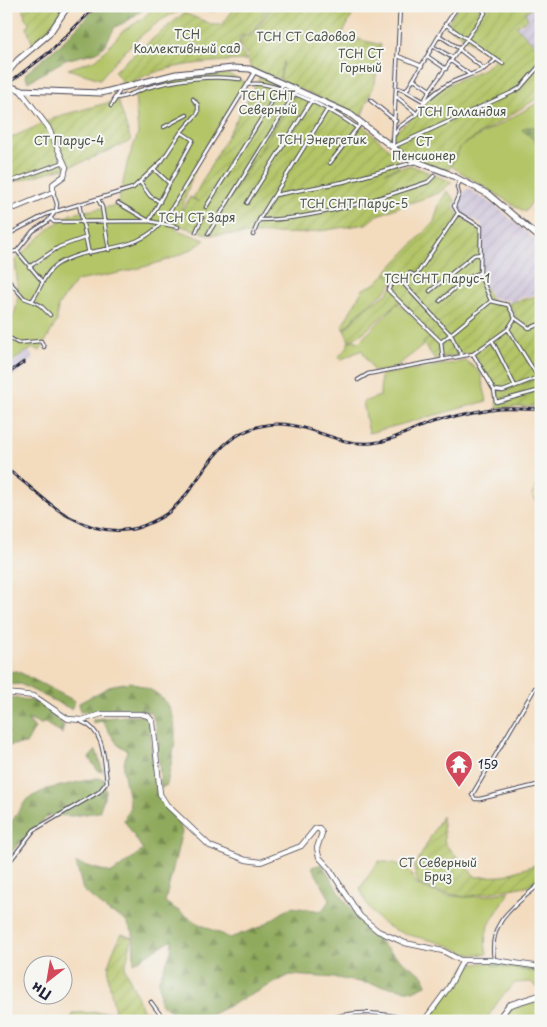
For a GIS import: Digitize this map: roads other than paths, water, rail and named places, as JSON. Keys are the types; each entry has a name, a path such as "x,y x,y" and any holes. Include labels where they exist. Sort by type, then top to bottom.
{"main road":[{"path":"15,208 53,192 53,184 66,173 66,167 48,127 22,96 7,73 49,34 68,6"},
{"path":"17,89 101,93 176,74 233,68 256,71 284,82 296,92 312,100 337,108 362,122 392,148 415,162 460,180 499,202 541,239"},
{"path":"6,104 17,89"},
{"path":"6,693 34,696 59,715 76,720 102,714 141,714 151,718 160,794 167,805 210,846 246,860 261,862 298,848 315,829 319,828 322,833 317,848 319,857 329,868 360,916 373,927 391,937 413,945 440,950 463,960 494,960 541,967"},
{"path":"453,956 460,963 461,967"},
{"path":"461,967 463,960"},
{"path":"424,1021 461,967 470,960"},
{"path":"497,1021 502,1011 509,1005 541,995"}],"street":[{"path":"392,148 396,121 400,6"},
{"path":"406,90 434,47 445,24 458,6"},
{"path":"395,134 399,127 417,114 430,90 485,14 483,10 487,6"},
{"path":"445,24 503,64"},
{"path":"440,36 460,49 484,69"},
{"path":"434,47 452,59 468,74"},
{"path":"398,56 422,66"},
{"path":"427,56 446,69"},
{"path":"425,102 441,88 468,74 484,69 496,59"},
{"path":"392,148 513,92 520,88 541,64"},
{"path":"32,301 42,281 55,266 67,259 108,250 141,239 162,223 256,71"},
{"path":"113,100 152,86 224,76 240,79"},
{"path":"414,79 430,90"},
{"path":"206,206 284,82"},
{"path":"208,234 296,92 264,84 246,86"},
{"path":"397,88 406,90 425,102"},
{"path":"110,106 119,92"},
{"path":"396,97 417,114"},
{"path":"11,233 56,211 133,188 154,169 181,132 198,113 198,105 193,99"},
{"path":"247,203 312,100 326,110 344,118 356,128"},
{"path":"370,100 396,121"},
{"path":"326,110 332,112 337,108"},
{"path":"253,235 259,220 326,110"},
{"path":"164,127 187,114"},
{"path":"330,163 362,122"},
{"path":"149,221 193,140 181,132"},
{"path":"6,184 64,162"},
{"path":"274,195 349,181 415,162"},
{"path":"154,169 170,184"},
{"path":"259,220 298,216 385,196 428,182 434,176"},
{"path":"460,180 457,188 458,197 454,206 458,213 481,227 479,273 490,301"},
{"path":"140,182 150,196 160,202"},
{"path":"16,252 33,231 56,211 58,204 53,192"},
{"path":"98,199 105,222 108,250"},
{"path":"118,202 149,221"},
{"path":"79,204 89,254"},
{"path":"402,282 410,273 416,276 418,274 458,213"},
{"path":"50,218 54,222 149,221 178,226"},
{"path":"196,232 202,218"},
{"path":"29,267 59,247 86,237"},
{"path":"6,252 16,252 42,281"},
{"path":"430,291 474,255 481,254"},
{"path":"440,301 468,277 479,273"},
{"path":"6,278 24,298 40,305 50,315"},
{"path":"443,360 441,342 388,290 394,280 402,282 451,334 462,356"},
{"path":"441,342 490,301"},
{"path":"490,301 508,305 515,318 526,328 541,324"},
{"path":"358,380 368,374 474,354 508,329 515,318"},
{"path":"494,390 498,392 539,377 508,329"},
{"path":"6,336 18,343 41,341 44,347"},
{"path":"492,340 515,386"},
{"path":"474,354 494,390 496,402 541,390"},
{"path":"535,688 472,796 475,799 480,799 541,784"},
{"path":"6,866 34,830 99,792 107,782 100,740 89,722 92,716"},
{"path":"76,720 92,727"},
{"path":"494,960 492,947 497,926 502,918 541,882"},
{"path":"151,1002 165,1021"},
{"path":"324,1021 338,1015 389,1014 412,1020"},
{"path":"355,1015 365,1020 398,1021"},
{"path":"406,1021 412,1020"}],"railway":[{"path":"6,85 51,51 96,6"},
{"path":"6,375 24,362"},
{"path":"6,469 61,512 87,525 115,530 134,529 157,520 181,501 209,463 230,440 244,432 261,426 290,425 344,441 372,443 389,440 436,421 475,412 499,408 541,408"}],"place":[{"name":"159","path":"459,788"}],"park label":[{"name":"ТСН СТ Садовод","path":"306,36"},
{"name":"ТСН Коллективный сад","path":"187,41"},
{"name":"ТСН СТ Горный","path":"361,60"},
{"name":"ТСН СНТ Северный","path":"268,102"},
{"name":"ТСН Голландия","path":"462,111"},
{"name":"ТСН Энергетик","path":"322,139"},
{"name":"СТ Парус-4","path":"69,140"},
{"name":"СТ Пенсионер","path":"424,148"},
{"name":"ТСН СНТ Парус-5","path":"354,203"},
{"name":"ТСН СТ Заря","path":"197,217"},
{"name":"ТСН СНТ Парус-1","path":"437,278"},
{"name":"СТ Северный Бриз","path":"438,869"}]}
